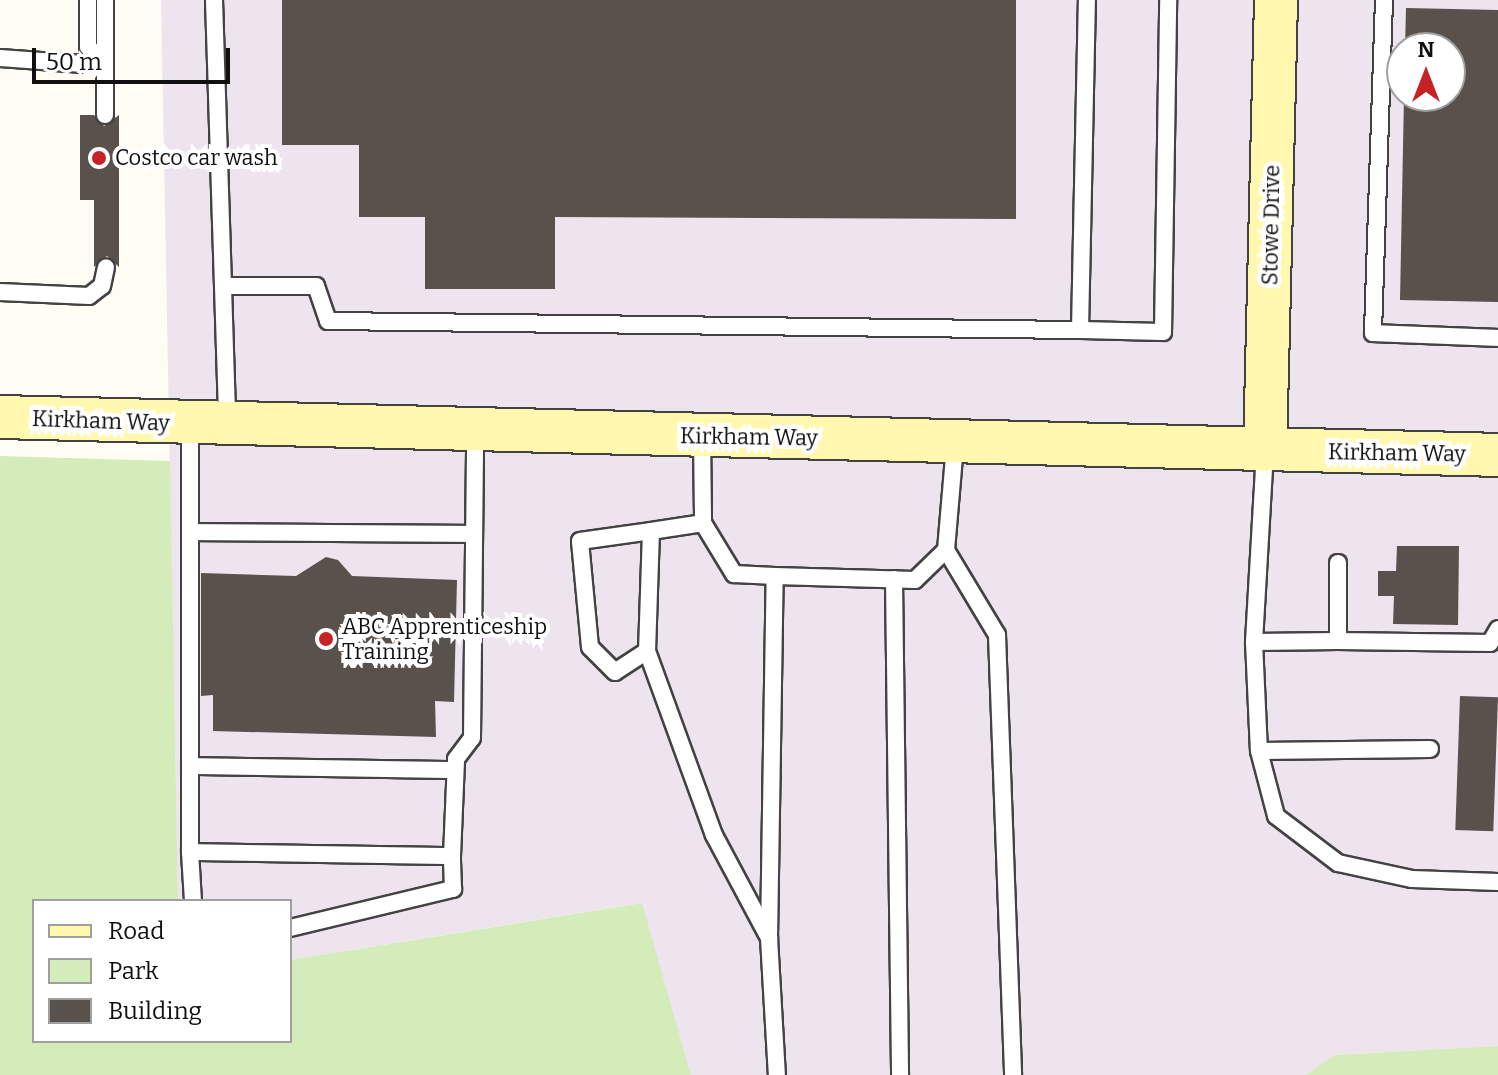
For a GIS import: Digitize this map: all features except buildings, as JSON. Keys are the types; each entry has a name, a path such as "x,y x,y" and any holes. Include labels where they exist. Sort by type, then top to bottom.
{"main road":[{"name":"Stowe Drive","path":"1265,450 1276,0"},
{"name":"Kirkham Way","path":"0,417 1498,455"}],"lane":[{"path":"88,0 88,47 101,60"},
{"path":"105,0 101,60 105,115"},
{"path":"193,899 190,852 190,532 209,424 223,286 214,0"},
{"path":"1080,330 1087,0"},
{"path":"223,286 316,286 328,321 1163,332 1168,0"},
{"path":"1384,0 1373,333 1498,338"},
{"path":"0,58 83,64 101,60"},
{"path":"0,292 54,298 98,292 106,267"},
{"path":"292,928 453,889 455,770 472,738 475,430"},
{"path":"702,436 703,523 734,574 915,580 946,550"},
{"path":"955,442 946,550 997,635 1013,1075"},
{"path":"1265,450 1254,642 1259,751 1276,816 1338,863 1412,879 1498,882"},
{"path":"647,651 615,672 590,647 580,541 703,523"},
{"path":"651,531 647,651 714,835 769,938"},
{"path":"190,532 474,534"},
{"path":"1338,563 1338,641"},
{"path":"775,576 769,938 777,1075"},
{"path":"894,579 900,1075"},
{"path":"1254,642 1490,643 1498,629"},
{"path":"1259,751 1430,749"},
{"path":"190,766 455,770"},
{"path":"190,852 452,856"}],"shaded area":[{"path":"161,0 1498,0 1498,1046 1334,1055 1306,1075 691,1075 641,903 292,960 292,899 178,899"}],"green space":[{"path":"0,456 170,461 178,899 32,899 32,1043 292,1043 292,960 642,903 691,1075 0,1075"},
{"path":"1498,1046 1498,1075 1306,1075 1334,1055"}],"place":[{"name":"Costco car wash","path":"99,158"},
{"name":"ABC Apprenticeship Training","path":"326,639"}]}
